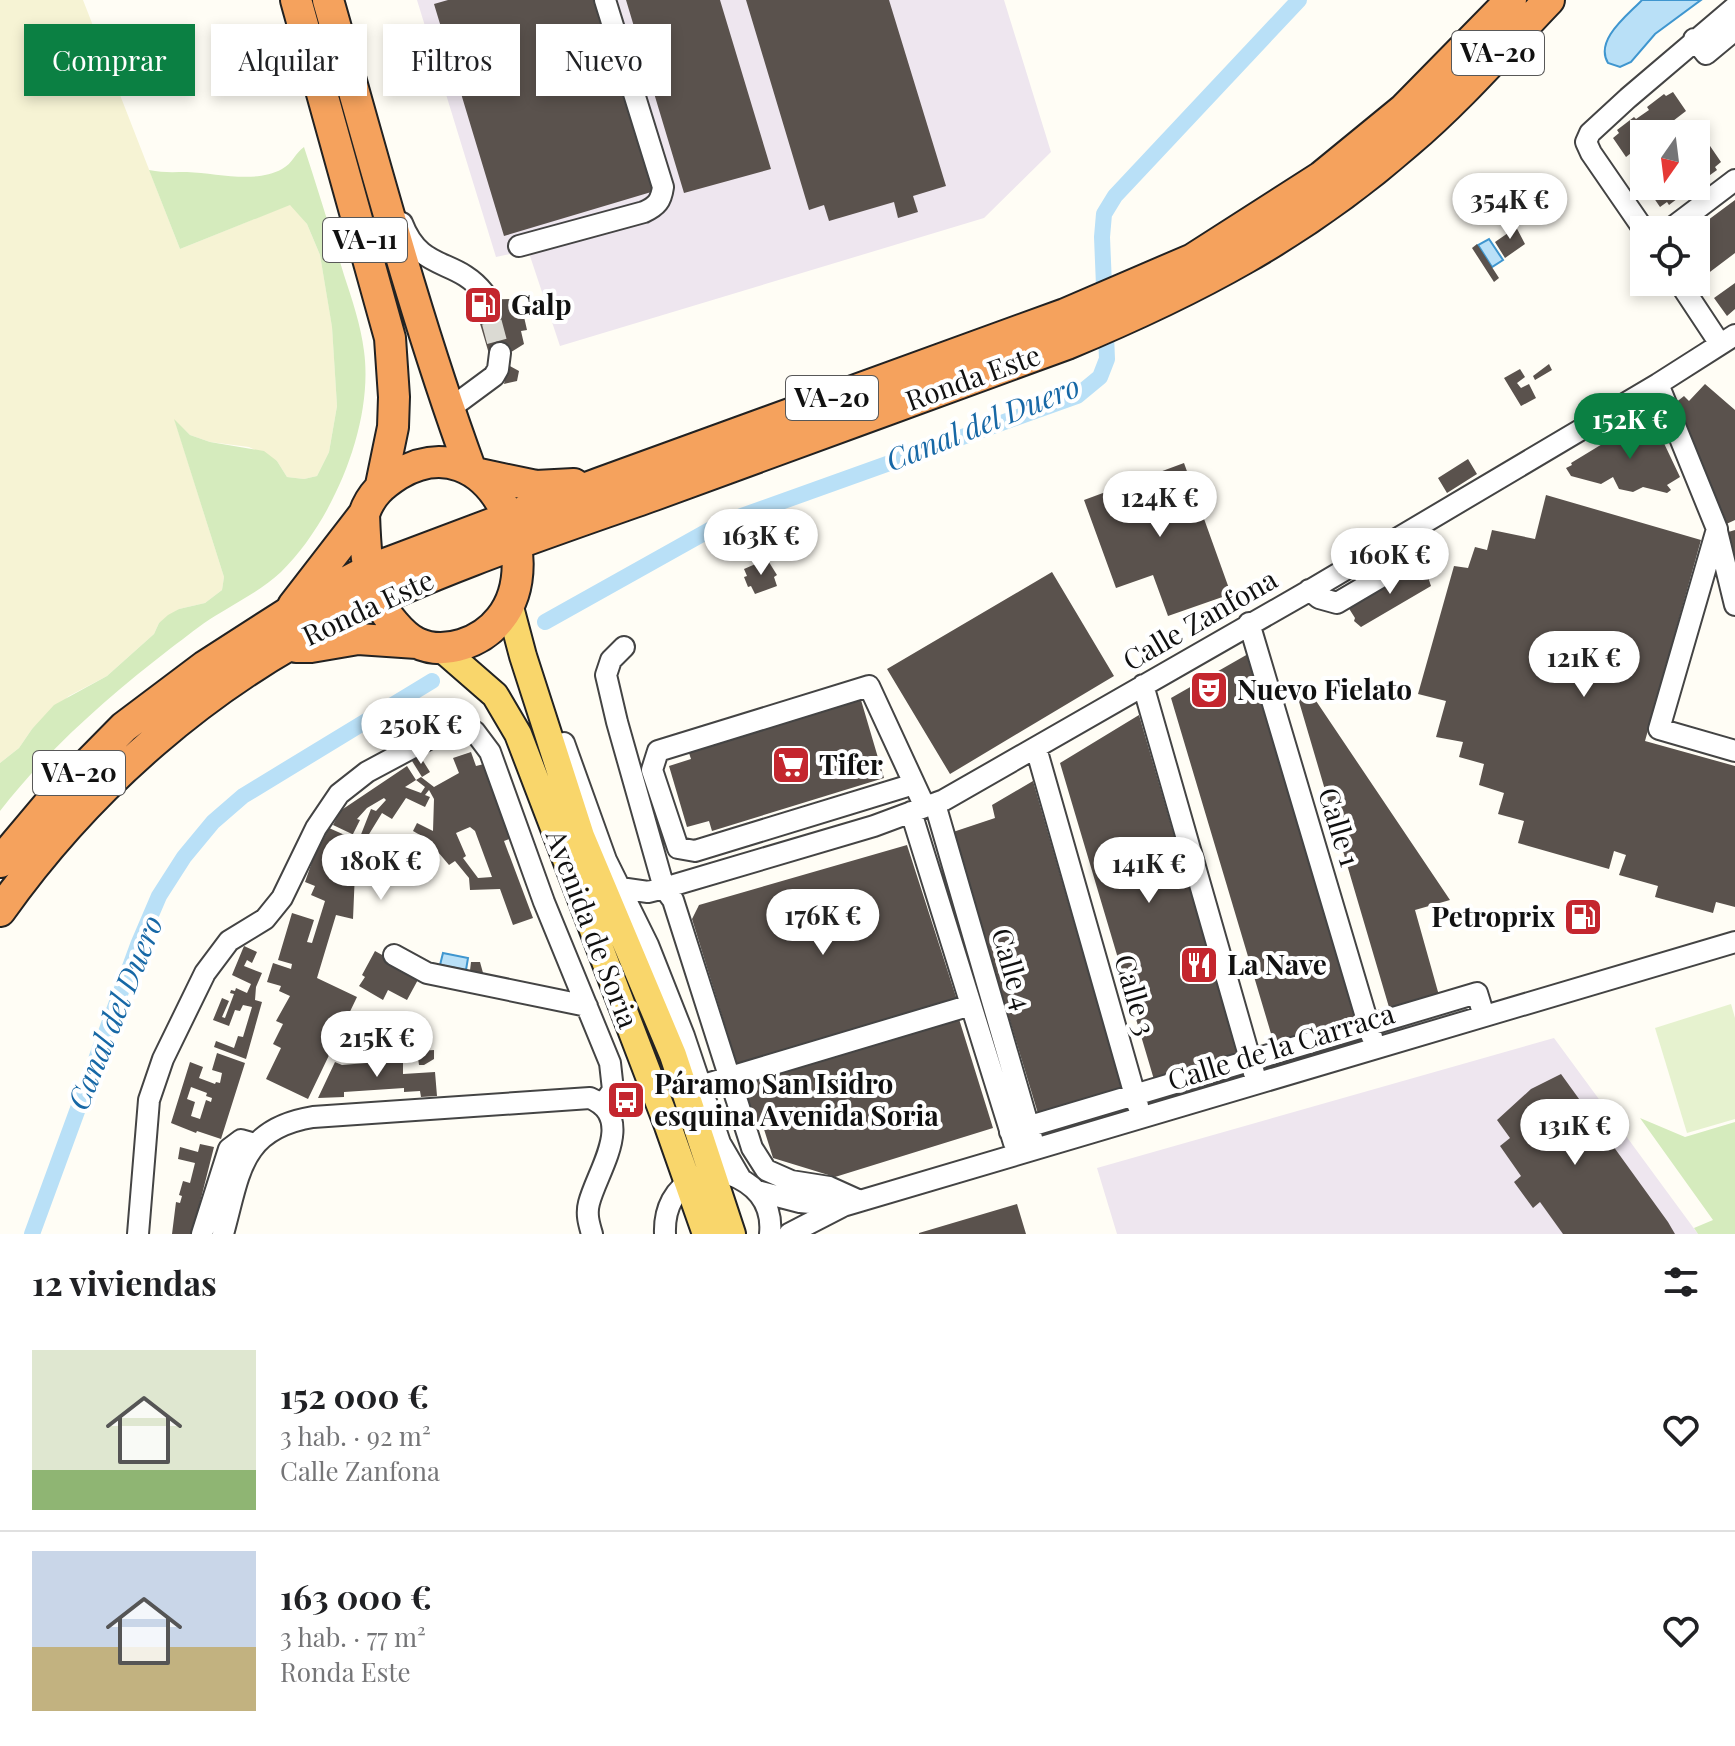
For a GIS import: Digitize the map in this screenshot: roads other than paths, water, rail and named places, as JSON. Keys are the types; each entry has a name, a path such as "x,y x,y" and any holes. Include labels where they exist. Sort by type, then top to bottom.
{"highway":[{"name":"VA-11","path":"296,0 390,338 393,427 372,500 373,585"},
{"name":"VA-11","path":"328,0 402,265 448,410 474,471 495,492 512,532 513,597"},
{"path":"350,0 347,20 378,174"},
{"name":"Ronda Este","path":"512,532 601,514 1067,344 1321,177 1404,109 1511,0"},
{"name":"Ronda Este","path":"0,862 53,799 124,727 205,666 286,614 373,585 512,532 600,483 1065,314 1139,299 1256,254 1338,199 1408,143 1447,107 1549,0"},
{"path":"286,614 372,500 407,470 427,463 447,462 536,486 600,483"},
{"path":"286,646 311,647 358,639 429,645 465,644 481,637 494,626 547,554 601,514"},
{"path":"373,585 393,622 429,645"},
{"name":"Ronda Este","path":"0,911 41,855 115,774 220,691 373,585"}],"main road":[{"name":"Avenida de Soria","path":"513,597 523,656 581,836 673,1055 700,1177 706,1234"},
{"name":"Avenida de Soria","path":"429,645 495,695 518,734 700,1177 732,1234"}],"street":[{"path":"284,0 380,341 383,426 372,500"},
{"path":"519,246 644,212 655,207 661,199 663,187 605,0"},
{"path":"1634,216 1591,153 1586,142 1590,133 1694,39 1735,7"},
{"path":"1694,39 1706,54 1733,39"},
{"path":"378,174 409,241 428,258 473,278 484,293"},
{"path":"1687,216 1735,180"},
{"path":"1691,296 1728,339"},
{"name":"Calle Zanfona","path":"620,888 648,892 664,888 923,808 1036,748 1309,590 1658,384 1728,339"},
{"path":"448,410 494,376 500,353"},
{"path":"1658,384 1717,529 1735,605"},
{"path":"1717,529 1659,729 1735,751"},
{"path":"1309,590 1319,598 1337,603 1410,560"},
{"name":"Calle 1","path":"1249,623 1376,1048"},
{"path":"624,647 611,660 606,675 664,888 673,900 752,1148 766,1170 791,1181 829,1187 851,1204"},
{"name":"Avenida de Soria","path":"523,656 541,680 606,860 648,945 684,1036 720,1143 770,1215 770,1234"},
{"path":"1143,685 1257,1083"},
{"path":"914,784 695,851 678,848 652,770 658,751 869,686 914,784 923,808 971,1005 1020,1129 1026,1152"},
{"path":"138,1234 149,1100 163,1059 205,973 229,941 265,919 282,898 316,828 339,794 367,772 449,728 467,727 475,732 490,752 544,902 610,1063 613,1090 603,1104"},
{"name":"Calle 3","path":"1036,748 1141,1118"},
{"name":"Calle 4","path":"923,808 1020,1129"},
{"path":"729,841 735,867"},
{"path":"648,945 646,908 650,899 664,888"},
{"name":"Calle de la Carraca","path":"789,1234 851,1204 1735,942"},
{"path":"394,955 427,973 587,1006"},
{"path":"1020,1129 1477,993 1484,1016"},
{"path":"700,1086 971,1005"},
{"path":"223,1234 246,1156 261,1137 290,1121 590,1098 603,1104 613,1125 613,1138 588,1206 588,1223 592,1234"},
{"path":"202,1234 229,1149 241,1140 255,1144"},
{"path":"649,1234 665,1225 669,1203 700,1177"},
{"name":"Calle de la Carraca","path":"700,1177 749,1185 800,1202 851,1204"}],"water":[{"path":"1642,0 1701,0 1655,34 1631,62 1620,67 1608,63 1605,46 1609,37"},
{"path":"1489,239 1503,260 1492,267 1478,245"},
{"path":"443,953 468,958 466,970 440,965"}],"waterway":[{"name":"Canal del Duero","path":"545,622 722,523 1077,396 1100,377 1107,359 1102,237 1104,214 1115,196 1299,0"},
{"name":"Canal del Duero","path":"32,1234 138,945 159,896 184,857 213,822 243,796 432,681"}],"tunnel":[{"path":"484,293 500,353"}],"place":[{"name":"Galp","path":"483,305"},
{"name":"Nuevo Fielato","path":"1209,690"},
{"name":"Tifer","path":"791,765"},
{"name":"Petroprix","path":"1583,917"},
{"name":"La Nave","path":"1199,965"},
{"name":"Páramo San Isidro esquina Avenida Soria","path":"626,1100"}]}
